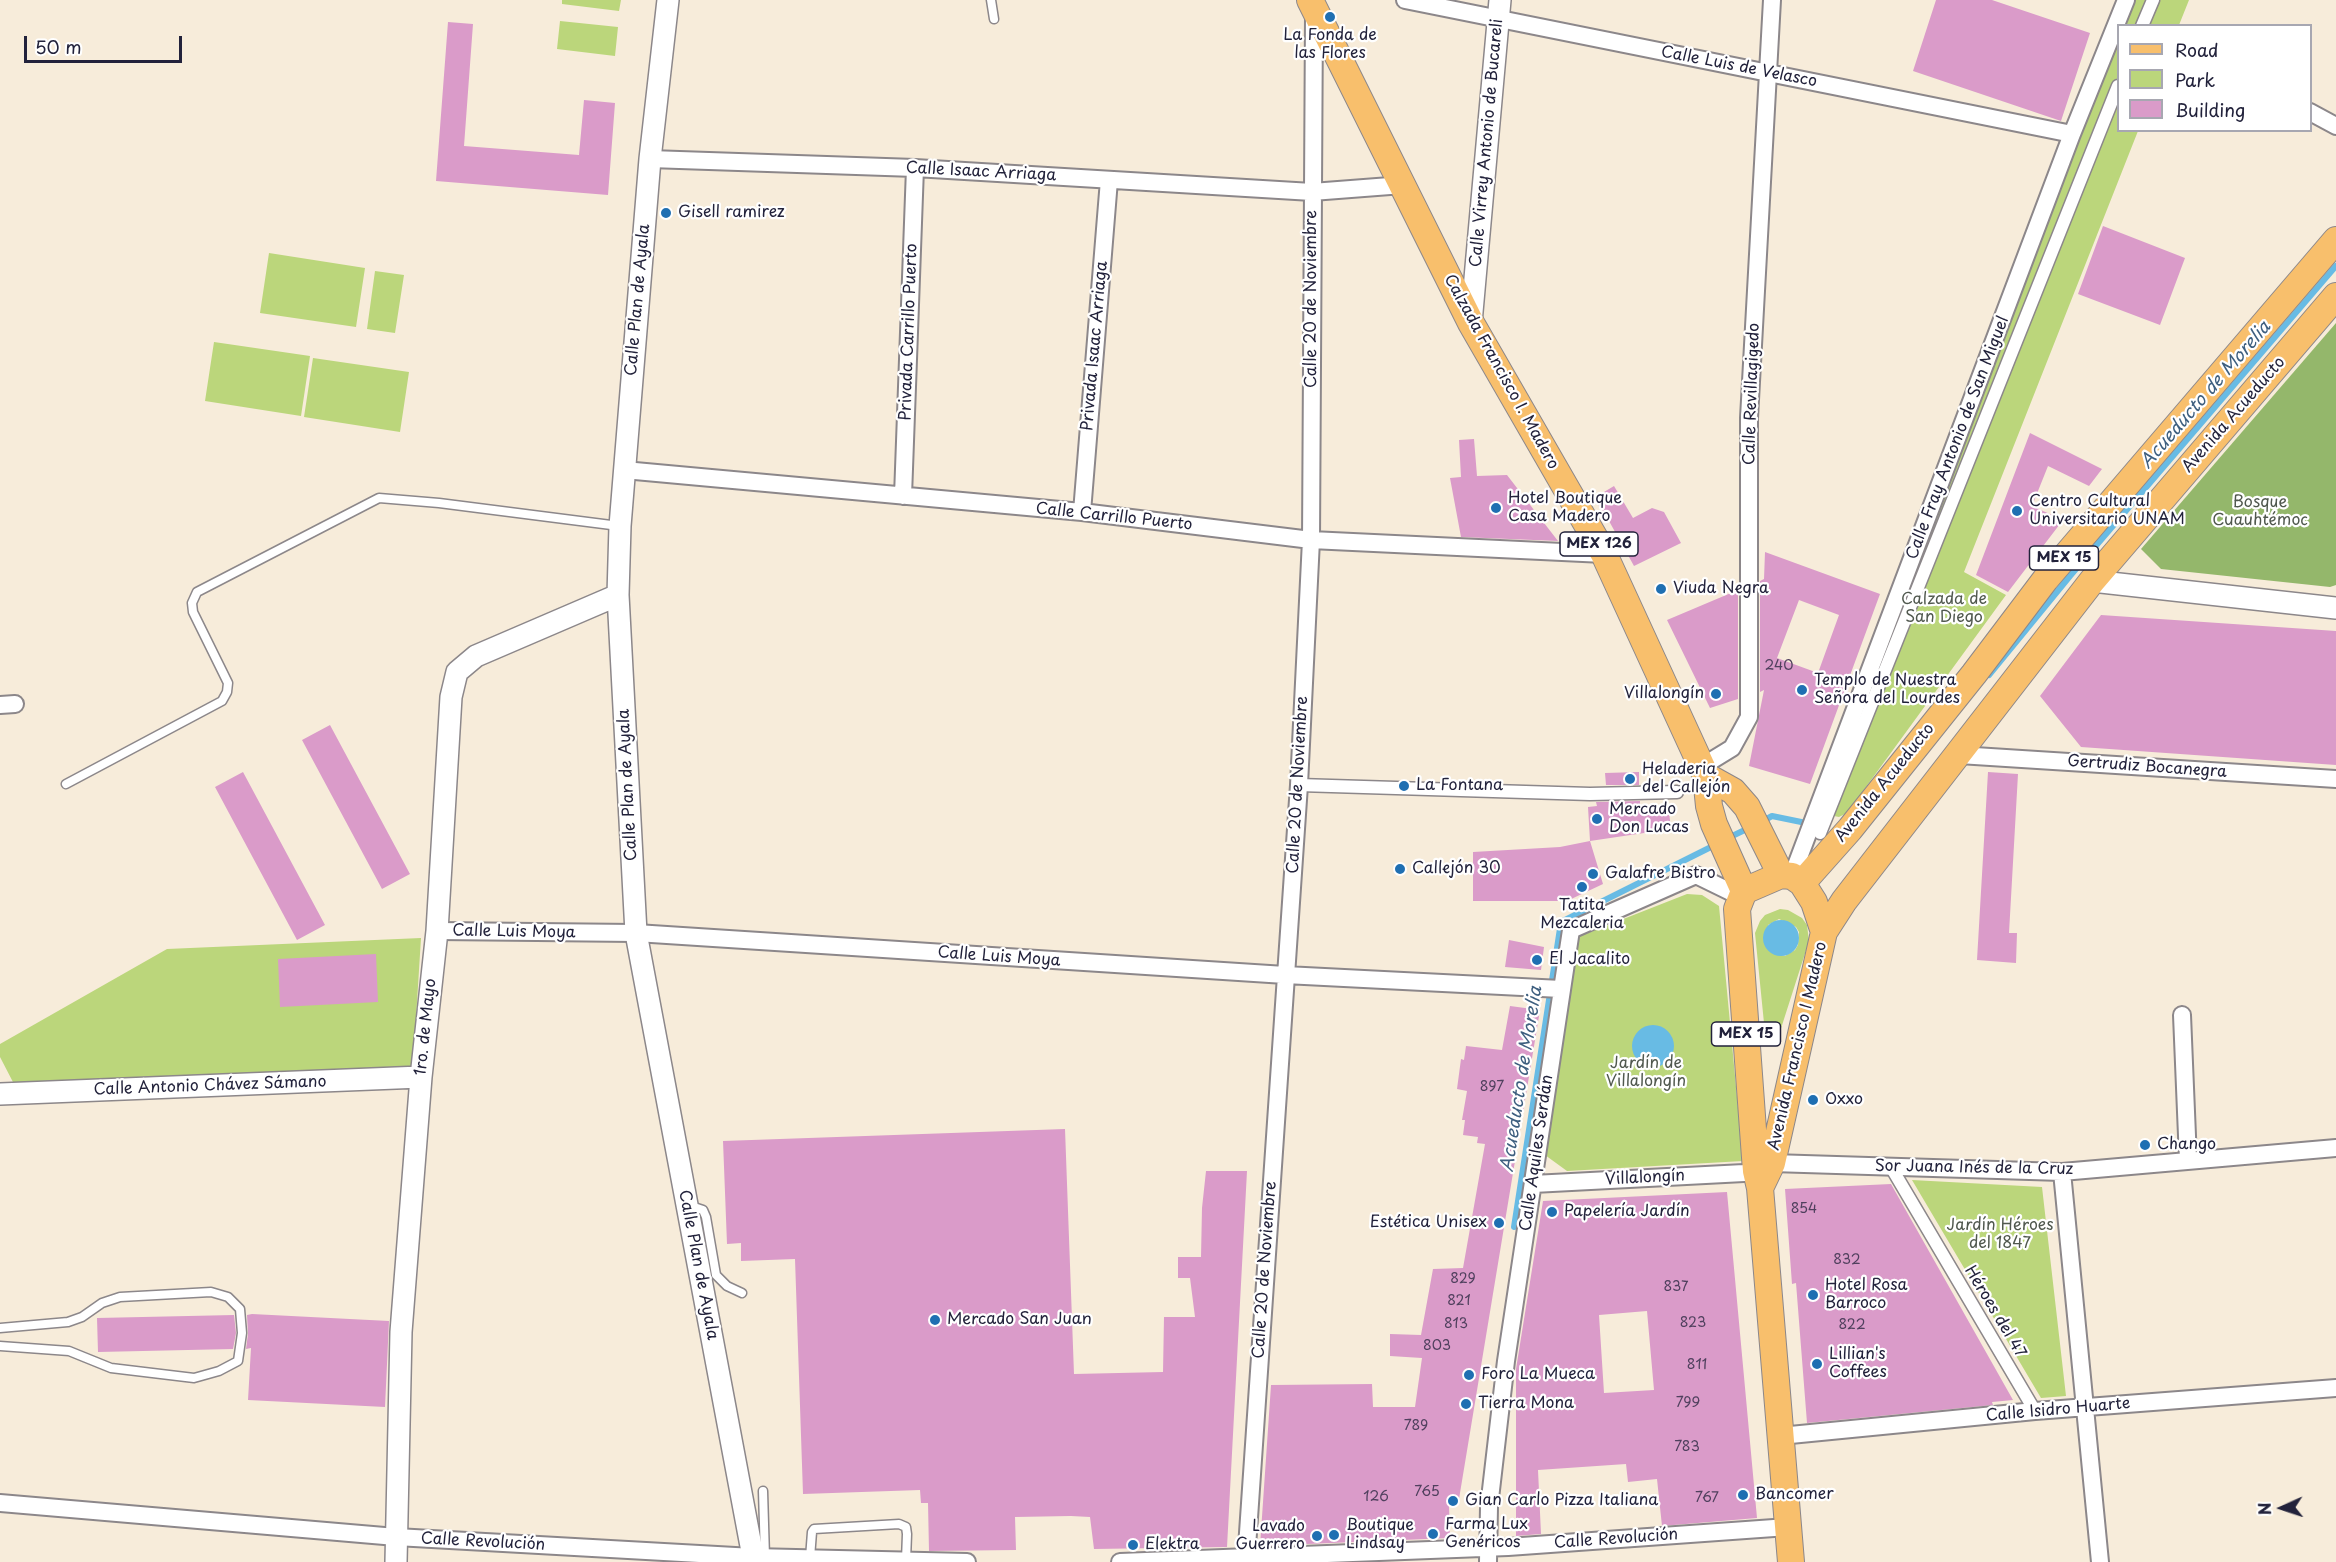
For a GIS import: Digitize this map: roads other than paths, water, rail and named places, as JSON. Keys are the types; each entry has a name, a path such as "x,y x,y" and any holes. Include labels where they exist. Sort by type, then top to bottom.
{"main road":[{"name":"Calzada Francisco I. Madero","path":"1312,3 1471,323 1604,554 1703,772"},
{"name":"Avenida Acueducto","path":"1792,878 1864,810 1974,674 2045,580 2336,240"},
{"name":"Avenida Acueducto","path":"1824,932 1844,901 2092,581 2336,296"},
{"name":"Avenida Francisco I Madero","path":"1703,772 1742,799 1792,878 1814,902 1824,932 1763,1174"},
{"name":"MEX 126","path":"1703,772 1708,806 1742,894"},
{"name":"MEX 15","path":"1742,894 1792,878"},
{"name":"Avenida Francisco I Madero","path":"1742,894 1737,909 1763,1174"},
{"name":"MEX 15","path":"1763,1174 1780,1436 1791,1562"}],"street":[{"name":"Calle Plan de Ayala","path":"668,0 650,159 620,526 618,595 636,933 757,1559"},
{"name":"Calle Luis de Velasco","path":"1405,0 1499,9 1768,73 2072,134"},
{"name":"Calle Revillagigedo","path":"1703,772 1732,748 1749,717 1749,418 1773,0"},
{"name":"Calle Fray Antonio de San Miguel","path":"1792,878 2072,134 2126,0"},
{"path":"2143,24 2153,0"},
{"name":"Calle 20 de Noviembre","path":"1246,1560 1299,785 1311,540 1312,3"},
{"name":"Calle Virrey Antonio de Bucareli","path":"1471,323 1499,9"},
{"path":"1820,833 2117,89"},
{"path":"2312,113 2336,126"},
{"name":"Calle Isaac Arriaga","path":"650,159 915,168 1312,192 1403,185"},
{"name":"Privada Carrillo Puerto","path":"903,496 915,168"},
{"name":"Privada Isaac Arriaga","path":"1082,512 1109,180"},
{"name":"Calle Carrillo Puerto","path":"624,470 1082,512 1311,540 1604,554"},
{"path":"2092,581 2336,608"},
{"name":"1ro. de Mayo","path":"396,1562 401,1332 421,1077 437,931 451,697 457,672 476,656 618,595"},
{"name":"Gertrudiz Bocanegra","path":"1959,755 2336,779"},
{"path":"1299,785 1590,794 1677,792"},
{"name":"Calle Aquiles Serdán","path":"1488,1555 1489,1507 1506,1361 1571,930 1696,875 1742,894"},
{"name":"Calle Luis Moya","path":"437,931 636,933 1285,975 1561,988"},
{"path":"2182,1015 2188,1160"},
{"name":"Calle Antonio Chávez Sámano","path":"0,1094 421,1077"},
{"name":"Sor Juana Inés de la Cruz","path":"1763,1174 1891,1167 2062,1172 2336,1148"},
{"name":"Héroes del 47","path":"1891,1167 2035,1411"},
{"path":"2062,1172 2100,1562"},
{"name":"Villalongín","path":"1533,1184 1763,1174"},
{"name":"Calle Isidro Huarte","path":"1780,1436 2035,1411 2336,1388"},
{"name":"Calle Revolución","path":"0,1503 396,1538 757,1559 967,1562"},
{"name":"Calle Revolución","path":"1120,1562 1488,1555 1788,1527"}],"lane":[{"path":"991,0 994,19"},
{"path":"66,784 222,701 227,692 227,678 193,612 192,603 197,592 379,498 440,503 620,526"},
{"path":"688,1210 697,1208 703,1210 716,1275 727,1286 742,1293"},
{"path":"0,1328 68,1322 82,1317 102,1303 120,1297 211,1292 228,1297 240,1309 242,1333 238,1361 219,1371 195,1378 111,1368 69,1351 0,1346"},
{"path":"757,1559 763,1491"},
{"path":"810,1558 814,1529 899,1524 906,1527 908,1533 906,1560"}],"water":[{"path":"1781,920 1794,925 1799,938 1794,951 1781,956 1768,951 1763,938 1768,925"},
{"path":"1653,1025 1661,1026 1668,1031 1673,1038 1673,1054 1668,1061 1661,1066 1653,1067 1645,1066 1638,1061 1633,1054 1632,1046 1633,1038 1638,1031 1645,1026"}],"waterway":[{"name":"Acueducto de Morelia","path":"1989,675 2070,576 2336,266"},
{"name":"Acueducto de Morelia","path":"1761,822 1772,816 1811,824"},
{"name":"Acueducto de Morelia","path":"1728,838 1751,827"},
{"name":"Acueducto de Morelia","path":"1514,1227 1561,922 1717,844"}],"place":[{"name":"La Fonda de las Flores","path":"1330,17"},
{"name":"Gisell ramirez","path":"666,213"},
{"name":"Hotel Boutique Casa Madero","path":"1496,508"},
{"name":"Centro Cultural Universitario UNAM","path":"2017,511"},
{"name":"Viuda Negra","path":"1661,589"},
{"name":"Templo de Nuestra Señora del Lourdes","path":"1802,690"},
{"name":"Villalongín","path":"1716,694"},
{"name":"Heladeria del Callejón","path":"1630,779"},
{"name":"La Fontana","path":"1404,786"},
{"name":"Mercado Don Lucas","path":"1597,819"},
{"name":"Callejón 30","path":"1400,869"},
{"name":"Galafre Bistro","path":"1593,874"},
{"name":"Tatita Mezcaleria","path":"1582,887"},
{"name":"El Jacalito","path":"1537,960"},
{"name":"Oxxo","path":"1813,1100"},
{"name":"Chango","path":"2145,1145"},
{"name":"Papelería Jardín","path":"1552,1212"},
{"name":"Estética Unisex","path":"1499,1223"},
{"name":"Hotel Rosa Barroco","path":"1813,1295"},
{"name":"Mercado San Juan","path":"935,1320"},
{"name":"Lillian's Coffees","path":"1817,1364"},
{"name":"Foro La Mueca","path":"1469,1375"},
{"name":"Tierra Mona","path":"1466,1404"},
{"name":"Bancomer","path":"1743,1495"},
{"name":"Gian Carlo Pizza Italiana","path":"1453,1501"},
{"name":"Farma Lux Genéricos","path":"1433,1534"},
{"name":"Boutique Lindsay","path":"1334,1535"},
{"name":"Lavado Guerrero","path":"1317,1536"},
{"name":"Elektra","path":"1133,1545"}],"park label":[{"name":"Bosque Cuauhtémoc","path":"2260,512"},
{"name":"Calzada de San Diego","path":"1944,609"},
{"name":"Jardín de Villalongín","path":"1646,1073"},
{"name":"Jardín Héroes del 1847","path":"2000,1235"}]}
